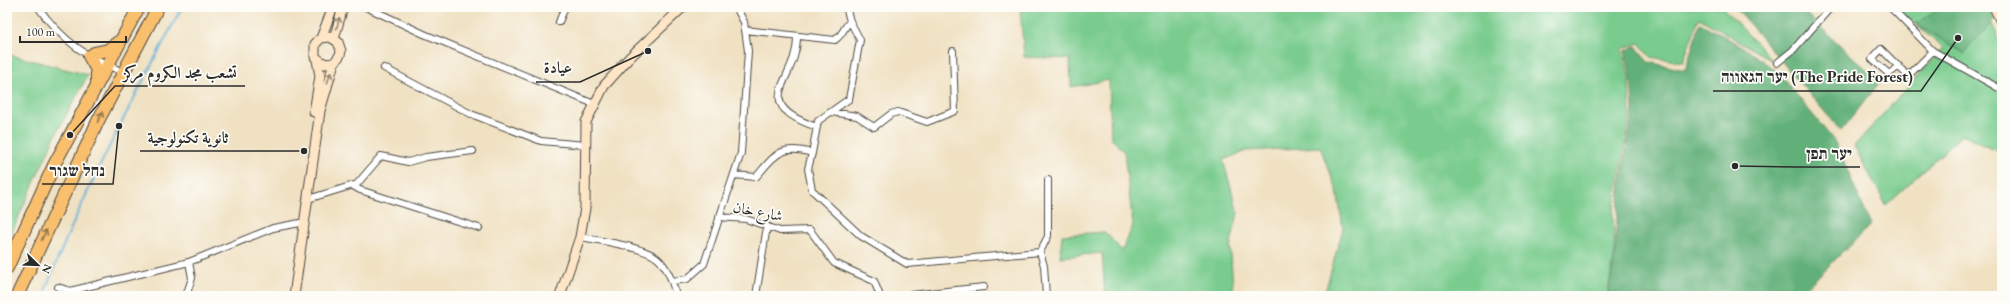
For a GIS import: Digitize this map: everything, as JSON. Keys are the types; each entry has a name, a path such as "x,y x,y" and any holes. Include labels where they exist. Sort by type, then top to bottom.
{"highway":[{"path":"7,268 55,163 139,7"},
{"path":"17,296 73,173 158,7"},
{"path":"96,86 97,70 92,54 108,50 122,38"}],"street":[{"path":"38,7 57,32 76,46 124,72"},
{"path":"289,296 320,76 314,48 315,44 321,38 333,7"},
{"path":"334,39 343,7"},
{"path":"366,7 424,34 594,104"},
{"path":"559,22 565,7"},
{"path":"673,281 687,279 704,264 741,153 748,51 744,22 736,7"},
{"path":"846,7 850,21 860,40 849,98 818,121 808,169 812,190 861,236 907,264 1040,252"},
{"path":"1777,63 1793,50 1831,7"},
{"path":"1890,7 1933,52 2002,90"},
{"path":"1994,7 2002,24"},
{"path":"560,296 580,237 585,208 586,122 604,86 630,56 680,8"},
{"path":"745,30 762,31 797,37 835,40 841,36 844,28 850,21"},
{"path":"294,296 319,118 324,93 334,63 341,51 340,46 334,39 330,37 321,38"},
{"path":"797,37 797,49 781,88 778,98 779,103 794,116 817,126"},
{"path":"831,112 858,116 874,127 891,114 898,112 927,122 954,111 953,51"},
{"path":"1898,66 1908,76 1933,52"},
{"path":"317,60 325,64 334,63"},
{"path":"384,68 471,114 541,140 585,145"},
{"path":"734,176 756,177 779,153 794,148 812,153"},
{"path":"308,199 357,184 380,156 408,162 426,157 473,152"},
{"path":"1046,296 1044,266 1040,252 1048,236 1048,180"},
{"path":"353,186 360,190 479,228"},
{"name":"شارع خان","path":"719,217 746,220 780,231 810,230 834,263 874,281 880,296"},
{"path":"58,287 70,291 189,262 273,228 300,223"},
{"path":"756,296 767,226"},
{"path":"580,237 616,244 657,258 673,281 676,296"},
{"path":"186,296 192,278 189,262"},
{"path":"901,296 984,288"}],"green space":[{"path":"1020,7 1722,7 1774,62 1699,18 1683,62 1650,57 1639,43 1622,49 1629,77 1630,115 1613,214 1615,252 1607,296 1324,296 1343,228 1337,191 1320,147 1246,151 1223,160 1238,213 1230,248 1234,296 1105,296 1102,253 1060,257 1062,235 1105,232 1122,251 1133,225 1124,152 1111,138 1109,80 1071,87 1070,59 1024,57"},
{"path":"1735,7 1805,7 1802,10 1880,82 1841,131"},
{"path":"1895,7 1984,7 2002,45 2002,154 1963,134 1886,205 1854,146 1943,48"},
{"path":"1943,7 1989,7 1995,19 1964,53 1915,24"},
{"path":"1700,23 1743,47 1778,72 1835,142 1871,225 1804,290 1803,296 1608,296 1616,250 1616,229 1621,180 1633,109 1631,78 1625,51 1636,46 1648,62 1685,70"},
{"path":"7,54 88,75 55,136 7,243"}],"waterway":[{"path":"43,296 90,185 182,7"}],"place":[{"name":"יער הגאווה (The Pride Forest)","path":"1958,38"},
{"name":"عيادة","path":"648,51"},
{"name":"נחל שגור","path":"119,126"},
{"name":"تشعب مجد الكروم مركز","path":"70,135"},
{"name":"ثانوية تكنولوجية","path":"304,151"},
{"name":"יער תפן","path":"1735,166"}]}
